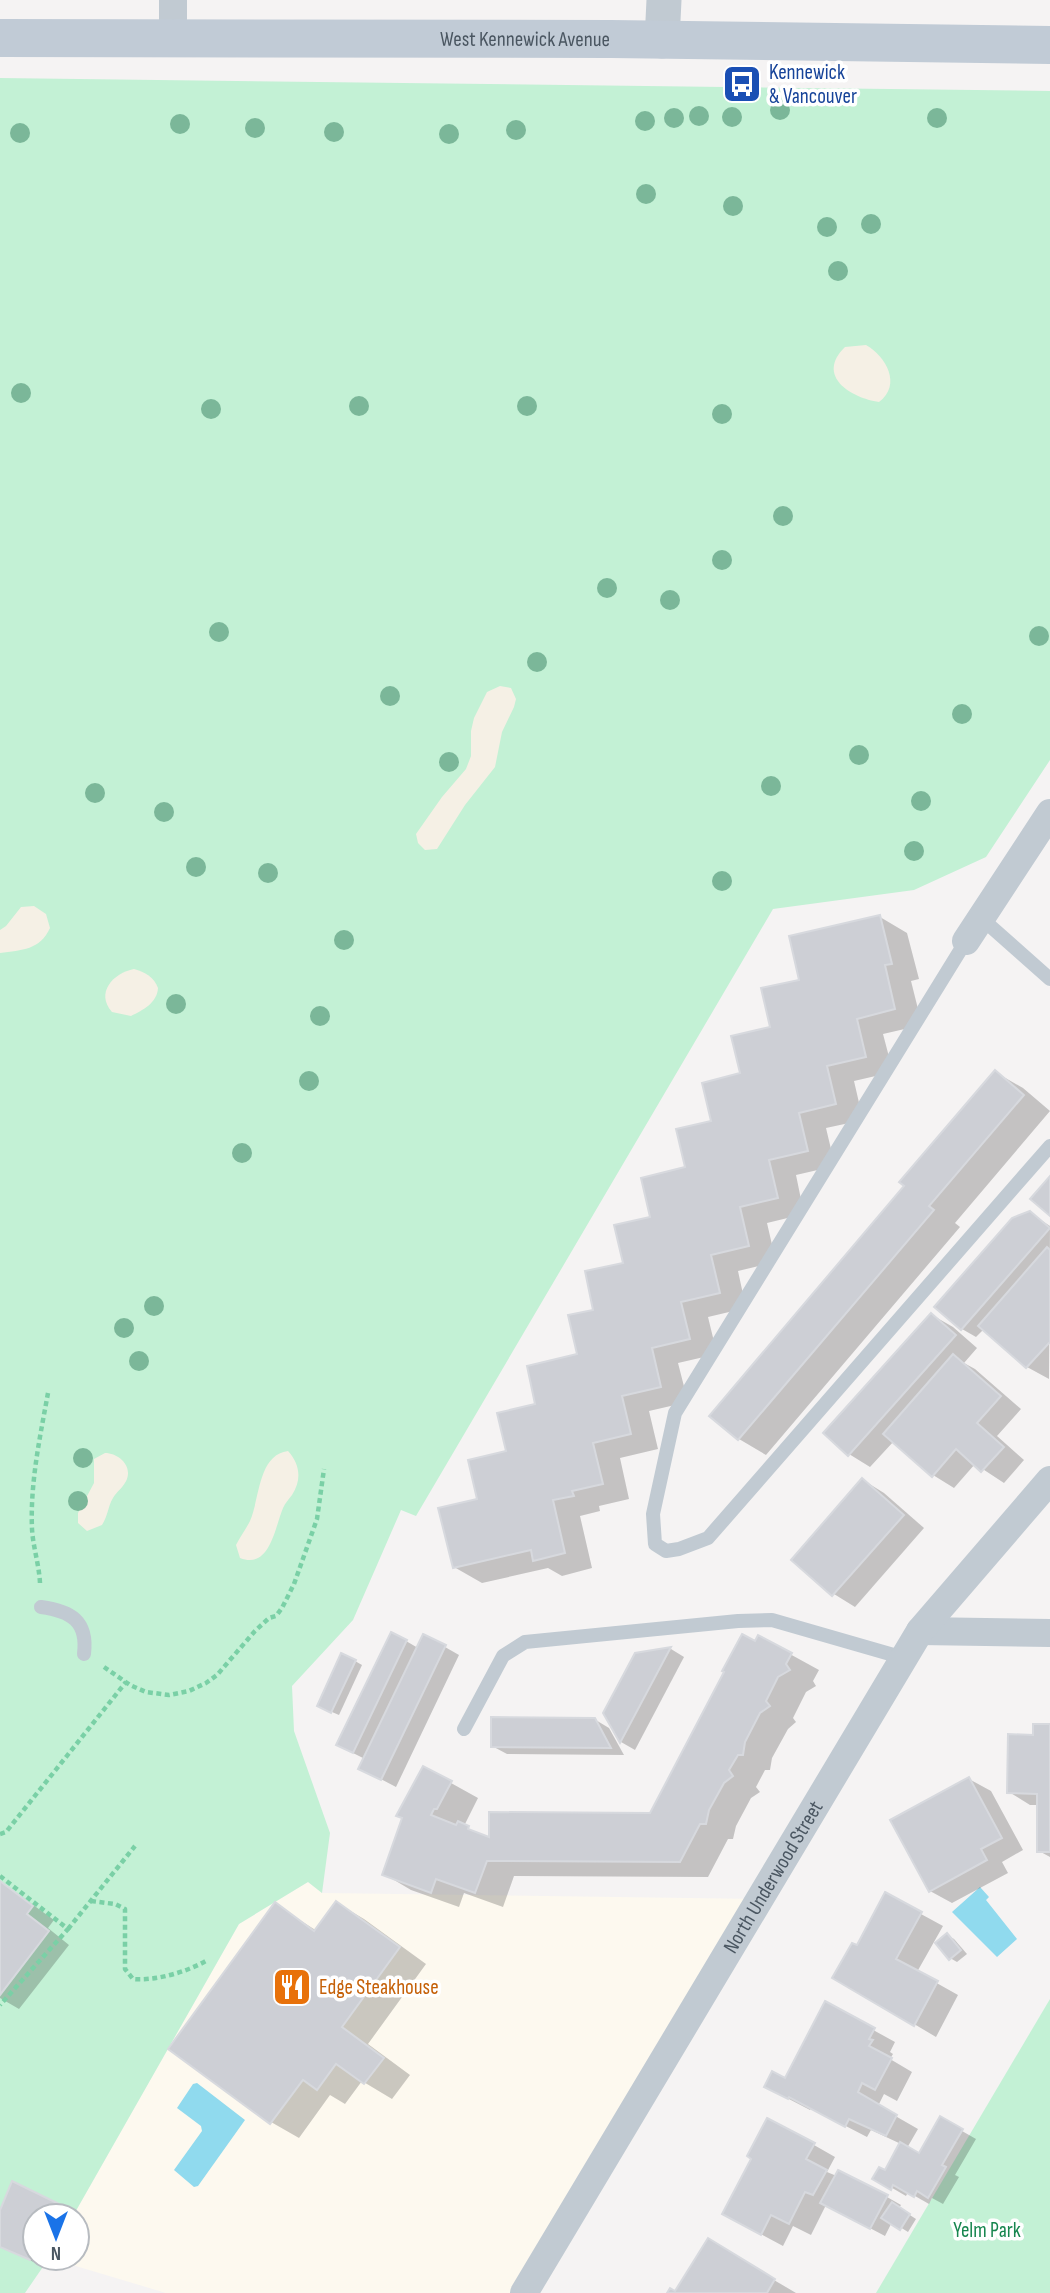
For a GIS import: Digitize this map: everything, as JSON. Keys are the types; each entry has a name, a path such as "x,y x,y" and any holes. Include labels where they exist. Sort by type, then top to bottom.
{"main road":[{"name":"West Kennewick Avenue","path":"0,38 611,39 1050,45"}],"street":[{"path":"173,0 173,39"},
{"path":"663,41 664,0"},
{"path":"966,941 1050,813"},
{"name":"North Underwood Street","path":"524,2293 920,1631 1050,1480"},
{"path":"920,1631 1050,1633"}],"lane":[{"path":"980,917 1050,979"},
{"path":"966,941 675,1413 653,1514 654,1544 666,1551 708,1538 1050,1146"},
{"path":"41,1607 63,1611 78,1622 83,1631 84,1654"},
{"path":"464,1728 503,1657 525,1642 772,1620 904,1658"}],"path":[{"path":"41,1607 40,1576 32,1531 38,1445 48,1393"},
{"path":"84,1654 146,1692 169,1695 189,1691 217,1675 268,1618 276,1616 294,1584 317,1519 324,1469"},
{"path":"0,1834 6,1832 126,1682"},
{"path":"0,2005 68,1929 135,1846"},
{"path":"0,1877 68,1929"},
{"path":"91,1901 115,1904 125,1909 125,1969 133,1979 164,1976 206,1961"}],"shaded area":[{"path":"308,1882 322,1893 760,1899 524,2293 166,2293 91,2271 91,2202 81,2202 239,1924"}],"green space":[{"path":"0,78 1050,91 1050,760 986,857 914,890 773,909 416,1516 401,1510 353,1620 292,1686 294,1731 330,1833 322,1893 308,1882 239,1924 81,2202 21,2202 21,2272 39,2272 25,2293 0,2293"},
{"name":"Yelm Park","path":"1050,1999 1050,2293 876,2293"}],"sand":[{"path":"866,345 880,356 889,371 889,387 879,402 858,396 840,384 835,376 837,358 845,347"},
{"path":"500,686 511,688 516,699 502,732 495,767 465,805 437,849 425,850 418,843 416,834 466,769 471,756 474,718 487,692"},
{"path":"34,906 46,914 50,928 46,935 30,948 0,953 0,930 21,907"},
{"path":"134,969 152,978 158,988 155,998 131,1016 112,1012 105,998 109,985 119,975"},
{"path":"288,1451 298,1472 297,1484 284,1506 270,1545 258,1558 240,1558 236,1545 250,1521 265,1469 278,1454"},
{"path":"105,1453 115,1455 123,1461 128,1469 127,1479 113,1498 102,1525 87,1531 78,1523 78,1513 94,1483 94,1459"}],"water":[{"path":"980,1887 989,1897 986,1900 1017,1939 997,1957 952,1912"},
{"path":"197,2083 245,2120 198,2186 194,2187 174,2170 202,2131 201,2126 177,2108 193,2084"}],"building":[{"path":"880,915 892,964 885,965 895,1009 857,1019 866,1057 827,1066 836,1104 799,1113 808,1151 769,1160 778,1198 740,1207 749,1246 711,1255 720,1293 681,1302 690,1339 652,1348 661,1387 622,1396 631,1434 593,1443 603,1484 572,1491 574,1496 553,1500 565,1553 533,1561 531,1550 453,1568 438,1508 477,1499 468,1460 506,1451 497,1413 535,1404 527,1366 577,1354 568,1315 593,1310 585,1271 623,1263 614,1225 650,1217 641,1178 685,1167 676,1129 711,1121 702,1083 740,1073 731,1036 770,1027 761,988 799,980 789,936"},
{"path":"995,1070 1024,1095 929,1206 934,1210 738,1440 709,1416 904,1186 899,1182"},
{"path":"1050,1176 1050,1216 1030,1199"},
{"path":"1030,1211 1050,1228 961,1330 934,1307 1012,1218"},
{"path":"1047,1247 1050,1250 1050,1342 1026,1368 978,1326"},
{"path":"931,1313 956,1335 848,1456 823,1433"},
{"path":"953,1354 1001,1396 977,1423 1004,1447 981,1472 956,1449 932,1477 883,1434"},
{"path":"862,1478 904,1515 832,1596 791,1560"},
{"path":"391,1632 407,1640 353,1753 336,1745"},
{"path":"423,1634 446,1645 381,1780 358,1769"},
{"path":"742,1634 755,1641 758,1635 792,1653 786,1664 790,1670 778,1677 766,1701 770,1706 760,1713 745,1742 743,1755 738,1755 729,1770 733,1776 724,1783 709,1810 706,1824 700,1824 680,1862 487,1861 475,1893 436,1879 431,1893 382,1875 402,1818 396,1816 423,1766 452,1781 431,1815 456,1825 458,1821 469,1826 468,1829 489,1837 489,1812 650,1813"},
{"path":"671,1647 620,1743 603,1713 635,1653"},
{"path":"341,1653 356,1660 331,1713 317,1706"},
{"path":"491,1717 595,1718 611,1748 491,1747"},
{"path":"1033,1724 1050,1724 1050,1852 1037,1852 1037,1794 1007,1793 1008,1734 1033,1735"},
{"path":"969,1777 1002,1838 981,1849 987,1860 929,1892 890,1820"},
{"path":"0,1881 33,1906 27,1914 49,1931 0,1995"},
{"path":"885,1892 922,1912 896,1959 938,1981 914,2026 832,1978 852,1943 857,1945"},
{"name":"Edge Steakhouse","path":"336,1901 400,1947 342,2027 384,2058 364,2084 336,2064 317,2090 303,2080 270,2124 168,2049 275,1902 314,1931"},
{"path":"947,1933 961,1950 949,1960 935,1943"},
{"path":"825,2001 875,2028 869,2039 873,2040 869,2046 892,2058 875,2090 862,2083 858,2092 897,2115 886,2136 849,2119 845,2127 789,2097 788,2099 764,2087 772,2071 785,2078"},
{"path":"940,2116 963,2129 942,2165 946,2167 928,2198 917,2191 914,2197 893,2185 891,2190 872,2179 879,2167 885,2170 900,2142 919,2153"},
{"path":"767,2118 815,2143 806,2159 827,2170 813,2195 805,2192 789,2224 771,2215 761,2235 722,2214 751,2159 747,2156"},
{"path":"838,2170 888,2195 870,2229 820,2203"},
{"path":"12,2181 55,2202 21,2202 21,2256 0,2247 0,2210"},
{"path":"892,2202 910,2214 900,2230 881,2218"},
{"path":"708,2238 775,2279 767,2293 667,2293 670,2288 675,2291"}],"place":[{"name":"Kennewick & Vancouver","path":"742,84"},
{"name":"Edge Steakhouse","path":"292,1987"}]}
